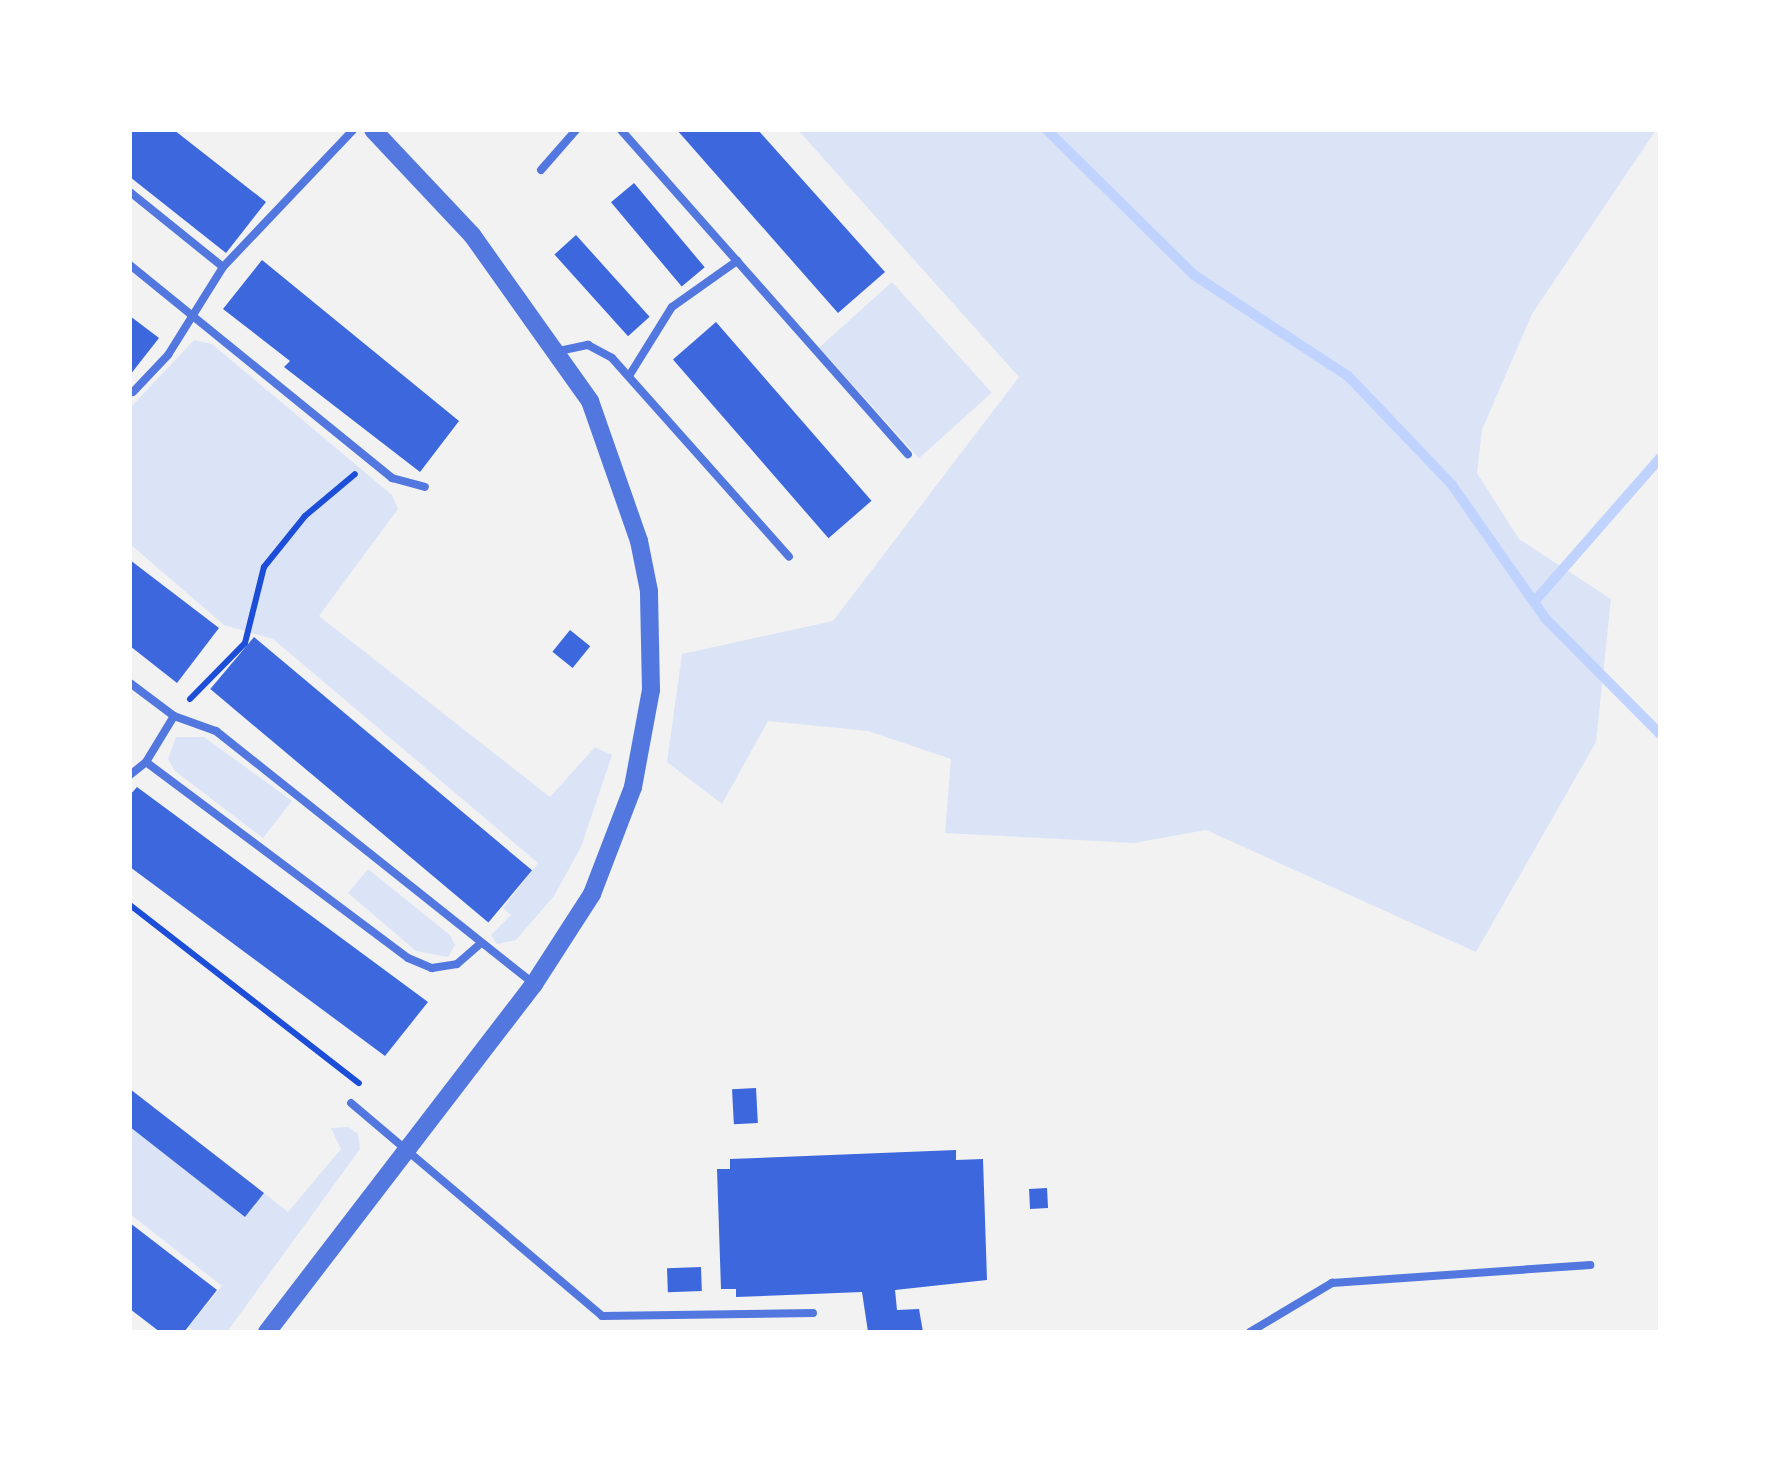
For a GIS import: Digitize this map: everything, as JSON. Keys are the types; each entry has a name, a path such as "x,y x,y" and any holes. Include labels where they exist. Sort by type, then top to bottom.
{"street":[{"path":"267,1332 534,984 592,894 622,827 642,746 652,643 649,591 626,487 590,401 559,351 472,236 373,130"}],"lane":[{"path":"134,392 194,313 223,266 353,130"},
{"path":"541,170 576,130"},
{"path":"621,130 908,454"},
{"path":"130,192 223,266"},
{"path":"629,376 672,307 738,261"},
{"path":"130,264 392,478 425,488"},
{"path":"559,351 600,349 629,376 789,558"},
{"path":"130,683 174,716 216,731 534,984"},
{"path":"130,774 146,762 174,716"},
{"path":"146,762 408,958 432,968 457,964 481,943"},
{"path":"351,1103 602,1316 813,1313"},
{"path":"1250,1332 1332,1283 1590,1265"}],"path":[{"path":"174,716 245,643 264,567 305,516 348,484 367,457"},
{"path":"130,905 364,1088"}],"shaded area":[{"path":"798,130 1656,130 1532,314 1482,430 1477,473 1519,539 1611,599 1596,742 1476,952 1206,830 1134,843 945,833 951,759 868,731 768,721 722,804 667,762 682,654 833,621 1019,377"},
{"path":"892,282 992,393 919,458 819,348"},
{"path":"194,340 212,344 392,495 398,509 319,616 550,797 595,747 612,755 581,847 554,896 516,940 497,944 491,935 511,915 503,908 538,863 273,639 224,625 130,544 130,408"},
{"path":"176,737 204,737 292,801 263,838 175,771 168,759"},
{"path":"368,869 450,935 455,945 448,957 416,951 348,893"},
{"path":"130,1127 245,1217 264,1193 288,1212 341,1149 331,1128 348,1127 358,1134 360,1149 227,1332 197,1332 188,1327 222,1286 130,1214"}],"building":[{"path":"130,130 174,130 266,202 226,253 130,177"},
{"path":"677,130 758,130 885,272 838,313"},
{"path":"634,183 705,267 682,287 611,202"},
{"path":"576,235 650,317 628,336 554,254"},
{"path":"262,260 459,421 420,472 284,367 290,361 223,309"},
{"path":"130,316 159,338 130,375"},
{"path":"716,322 871,501 828,538 673,359"},
{"path":"130,560 219,628 177,683 130,646"},
{"path":"570,630 590,646 573,668 552,652"},
{"path":"254,637 532,870 488,922 210,689"},
{"path":"137,787 428,1002 385,1056 130,867 130,795"},
{"path":"756,1088 758,1123 734,1124 732,1089"},
{"path":"130,1089 264,1193 245,1217 130,1127"},
{"path":"956,1150 956,1160 983,1159 987,1280 895,1290 897,1310 919,1309 923,1332 868,1332 862,1292 736,1297 736,1289 721,1289 717,1169 730,1169 730,1159"},
{"path":"1047,1188 1048,1208 1030,1209 1029,1189"},
{"path":"130,1223 217,1290 184,1332 160,1332 130,1309"},
{"path":"701,1267 702,1291 668,1292 667,1268"}],"waterway":[{"path":"1047,130 1194,275 1348,376 1452,485 1545,618 1660,734"},
{"path":"1534,602 1660,458"}]}
